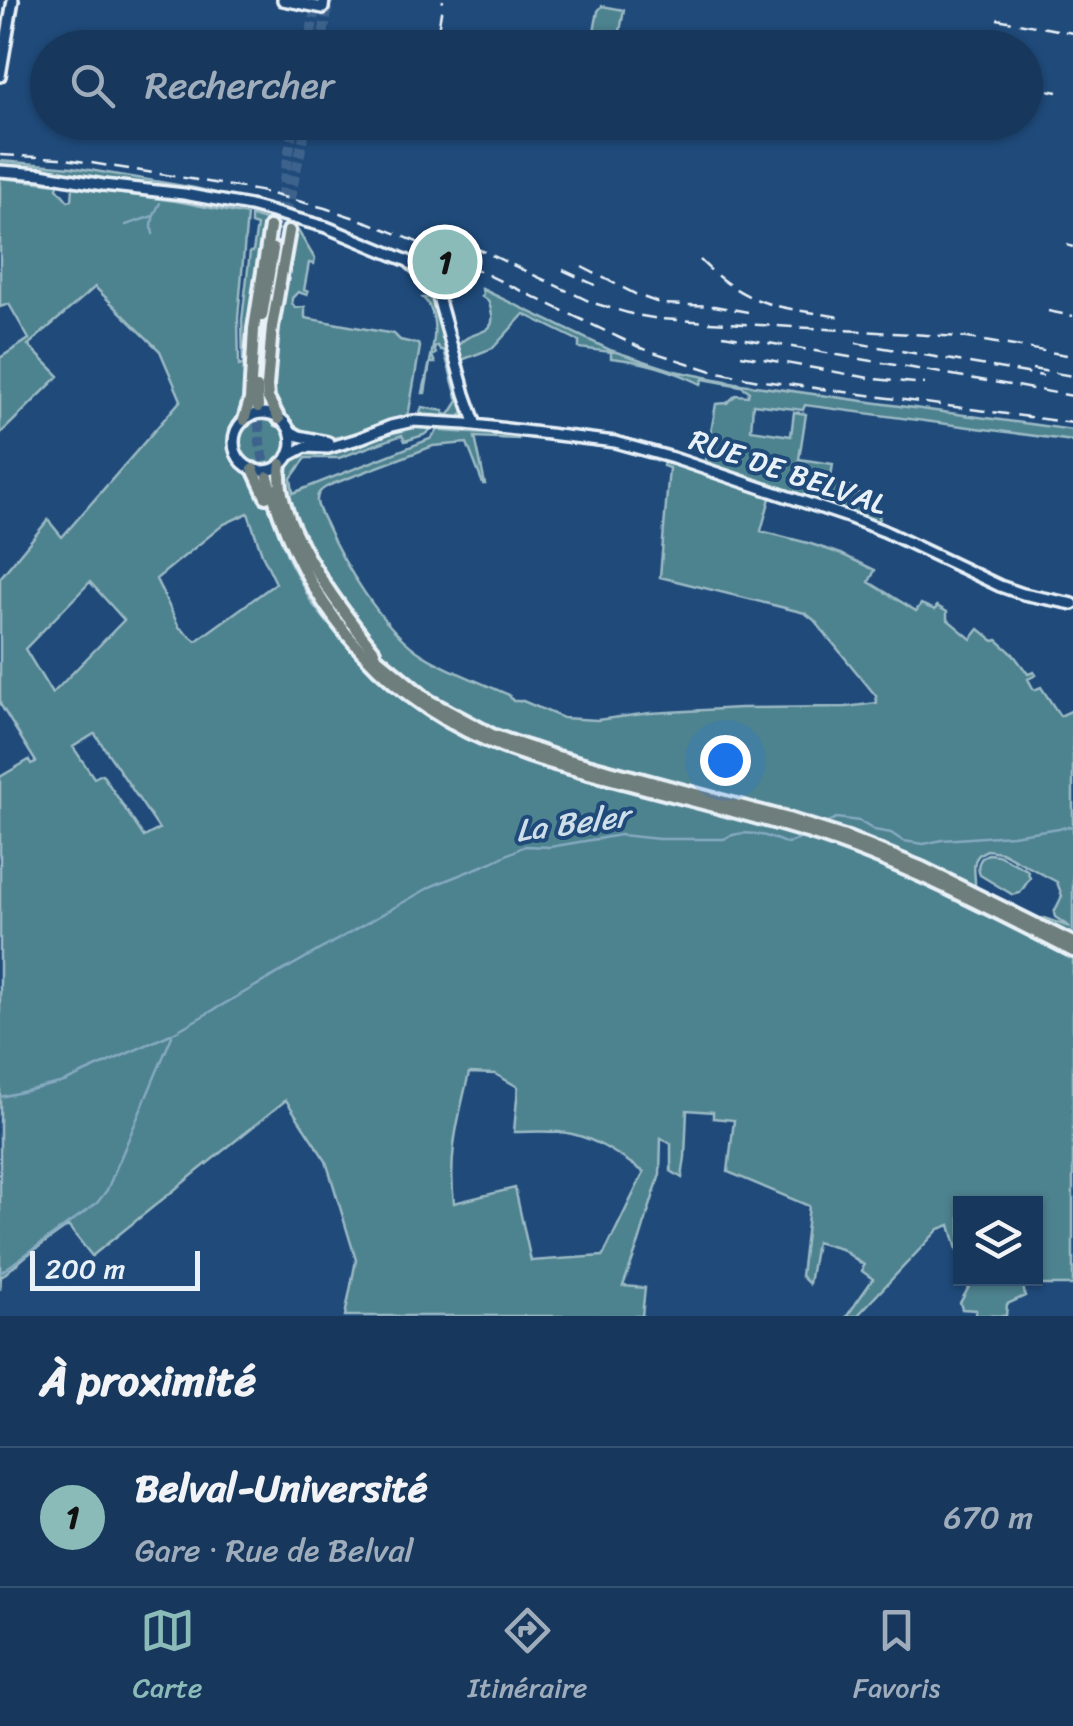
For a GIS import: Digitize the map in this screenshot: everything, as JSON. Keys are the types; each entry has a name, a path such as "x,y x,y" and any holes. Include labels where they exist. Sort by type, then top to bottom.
{"highway":[{"path":"260,407 260,328 280,229"},
{"path":"280,229 266,386 280,418"},
{"path":"244,420 250,400 254,329 280,229"},
{"path":"285,460 280,483 284,500 308,557 385,671"},
{"path":"253,469 290,559 314,602 344,641 385,671"},
{"path":"270,477 284,530 312,587 342,630 418,703 459,728 513,751 813,830 922,868 1073,943"},
{"path":"813,830 918,874 1073,950"}],"main road":[{"path":"0,76 13,0"},
{"path":"283,0 318,3"},
{"path":"0,170 238,203 295,217 408,262 426,277 438,297 469,421"},
{"path":"465,394 469,421"},
{"path":"289,430 292,443 285,460 268,470 253,469 240,461 234,447 236,432 244,420 258,414 280,418 299,436 345,443"},
{"name":"RUE DE BELVAL","path":"285,460 305,447 328,448 414,421 469,421 590,438 638,447 878,528 1000,586 1073,604"}],"green space":[{"path":"602,6 624,10 620,30 594,30"},
{"path":"0,161 72,167 253,202 0,167"},
{"path":"0,178 58,184 68,201 72,200 73,187 247,215 238,318 239,366 243,365 242,320 257,226 251,224 251,216 297,229 315,259 314,264 309,263 304,290 307,295 298,292 292,298 295,308 305,307 305,318 394,334 420,347 406,416 356,434 326,439 299,433 271,399 270,353 292,232 263,225 245,351 249,360 244,414 229,433 229,450 237,465 251,474 262,490 289,560 312,603 342,641 380,678 456,732 511,756 774,828 865,858 961,899 1073,956 1073,1285 1043,1285 1043,1196 953,1196 953,1236 950,1225 939,1229 857,1316 847,1316 873,1279 862,1271 864,1265 841,1249 816,1242 809,1284 801,1276 809,1206 728,1172 734,1120 713,1118 713,1112 687,1110 682,1178 671,1171 671,1144 661,1138 660,1174 623,1286 645,1288 642,1316 345,1316 356,1260 326,1161 286,1100 92,1256 68,1226 1,1277 0,1290 0,777 29,760 31,764 36,762 0,704 0,578 48,520 62,537 181,400 160,351 95,287 28,345 59,376 0,434 0,358 29,339 9,304 0,307","holes":["248,513 276,583 196,641 179,627 156,579 224,524","90,582 124,620 52,694 25,649","95,734 159,829 144,837 102,774 94,778 73,747","469,1073 495,1074 518,1087 514,1132 558,1132 582,1137 644,1172 603,1256 531,1261 515,1188 454,1203 453,1153"]},
{"path":"482,289 610,350 675,371 741,384 1073,430 1073,441 805,405 803,410 753,404 751,430 791,436 794,412 806,414 799,459 833,464 830,483 849,486 880,509 879,519 873,523 705,466 716,404 727,403 736,395 748,396 749,391 741,386 703,379 701,384 657,367 611,358 611,352 579,348 579,341 524,314 493,348 459,361 460,344 491,325 491,310 481,296"},
{"path":"435,297 463,398 464,413 457,419 440,419 420,412 422,407 449,415 458,401 444,350 438,346 434,348 435,363 430,363 423,393 434,330 430,307 423,298"},
{"path":"263,418 280,425 287,442 280,459 263,466 246,459 239,442 246,425"},
{"path":"419,427 434,427 424,435 405,441 402,435 339,458 306,458 291,478 293,493 430,439 440,428 517,436 518,439 475,437 485,484 467,443 433,446 330,485 317,499 353,575 403,640 426,657 509,695 513,701 523,701 563,718 597,720 650,713 877,703 876,696 805,613 660,577 669,468 663,466 664,462 765,493 770,498 761,531 841,554 875,570 869,582 916,611 921,604 935,610 937,606 971,639 979,629 997,640 1028,674 1034,672 1036,675 1028,679 1034,690 1041,687 1060,716 1073,710 1073,936 1042,921 1044,918 1070,927 1055,917 1062,896 1057,882 1001,852 987,850 977,857 975,887 831,827 495,731 453,710 413,683 376,649 320,573 290,513 283,472 303,450 340,450"},
{"path":"988,854 1027,870 1030,878 1020,893 1013,895 980,875 979,863"},
{"path":"1023,1286 1025,1296 1007,1304 1006,1316 976,1315 976,1310 962,1309 960,1303 969,1287"}],"waterway":[{"path":"153,234 153,218 160,203"},
{"path":"126,225 153,216"},
{"name":"La Beler","path":"822,826 836,818 859,821 903,841 924,844 1073,826"},
{"name":"La Beler","path":"0,1097 64,1082 173,1033 432,886 525,846 550,847 620,835 724,839 747,833 787,844 807,836"},
{"path":"0,1273 97,1203 107,1190 172,1036"}],"tunnel":[{"path":"311,30 317,0"},
{"path":"324,30 329,0"},
{"path":"276,228 291,140"},
{"path":"283,229 303,140"},
{"path":"258,407 260,443 268,477"}],"railway":[{"path":"438,30 443,0"},
{"path":"997,19 1073,33"},
{"path":"1043,89 1058,92"},
{"path":"0,155 60,158 191,179 325,208 427,246 641,348 712,371 1073,423"},
{"path":"449,238 593,303 635,315 961,337 1073,356"},
{"path":"1067,245 1073,247"},
{"path":"700,260 751,297 785,308 846,318"},
{"path":"582,267 662,304 748,312"},
{"path":"563,270 595,285"},
{"path":"1048,311 1073,316"},
{"path":"723,335 1073,396"},
{"path":"856,343 1043,376"},
{"path":"741,355 925,384"},
{"path":"1032,369 1073,376"}],"place":[{"name":"Belval-Université","path":"445,262"}]}
